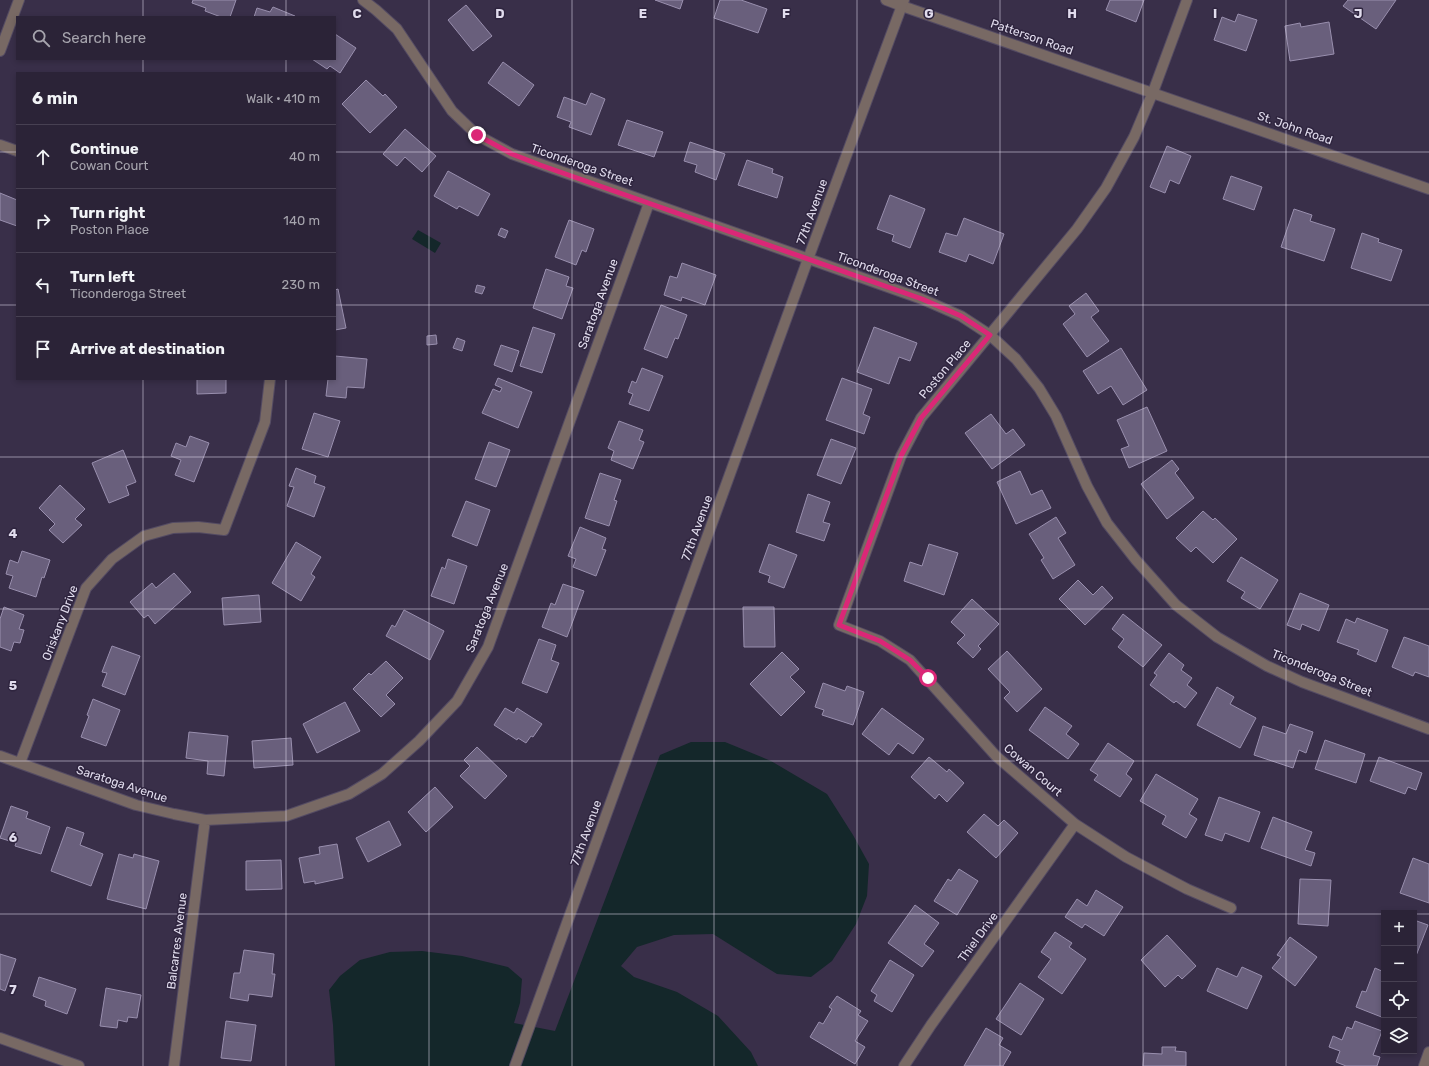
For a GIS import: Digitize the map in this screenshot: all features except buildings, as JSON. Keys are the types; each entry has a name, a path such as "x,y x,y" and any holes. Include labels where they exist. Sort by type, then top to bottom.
{"street":[{"path":"0,51 19,0"},
{"name":"Ticonderoga Street","path":"363,0 397,29 452,111 477,135 512,154 922,299 961,316 990,335 1016,358 1039,388 1056,416 1087,486 1107,523 1136,560 1176,605 1217,637 1267,666 1302,682 1429,729"},
{"name":"Patterson Road","path":"886,0 903,3 1153,92"},
{"name":"Poston Place","path":"839,625 901,456 921,418 1077,229 1106,188 1134,137 1153,92 1187,0"},
{"name":"77th Avenue","path":"515,1066 808,259 903,3"},
{"name":"St. John Road","path":"1153,92 1429,189"},
{"path":"0,145 16,152"},
{"name":"Saratoga Avenue","path":"0,756 136,805 205,820 286,816 349,794 382,774 419,741 457,701 488,647 649,203"},
{"name":"Oriskany Drive","path":"20,763 86,588 112,558 144,536 173,528 198,527 224,530 265,422 270,380"},
{"name":"Cowan Court","path":"839,625 880,641 910,660 996,756 1075,824 1126,857 1187,889 1231,908"},
{"name":"Balcarres Avenue","path":"174,1066 205,820"},
{"name":"Thiel Drive","path":"904,1066 931,1025 1075,824"},
{"path":"0,1038 79,1066"},
{"path":"1424,1066 1429,1052"}],"shaded area":[{"path":"418,230 441,243 435,253 412,239"},
{"path":"691,742 725,742 771,761 827,794 853,835 869,864 867,896 856,924 832,961 811,977 777,974 713,934 674,935 637,947 621,966 634,977 677,992 718,1016 751,1052 758,1066 335,1066 333,1025 329,990 340,976 360,960 390,952 422,951 462,956 508,967 522,979 520,1003 514,1023 555,1031 660,755"}],"route":[{"path":"477,135 512,154 540,165 922,299 961,316 990,335 921,418 901,456 839,625 880,641 910,660 928,678"}]}
